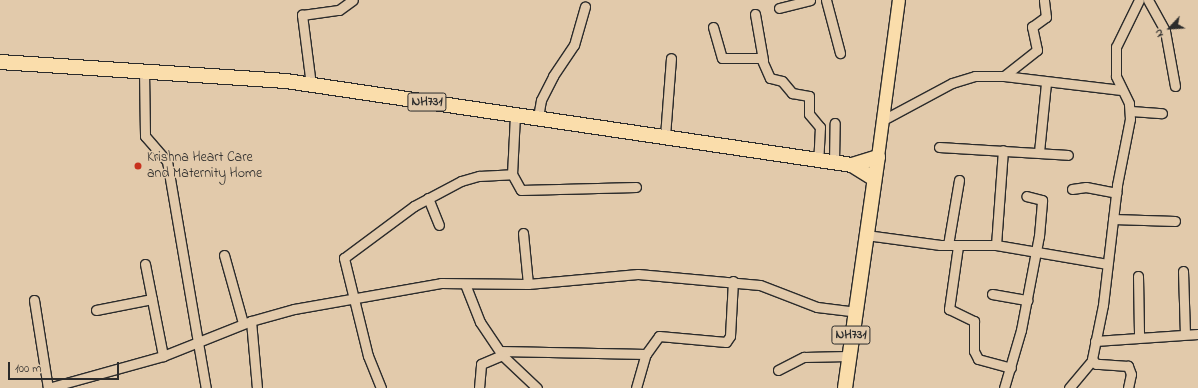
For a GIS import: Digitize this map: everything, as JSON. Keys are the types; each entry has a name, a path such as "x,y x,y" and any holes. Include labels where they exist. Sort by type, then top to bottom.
{"highway":[{"name":"NH731","path":"0,62 144,71 311,85 515,115 538,117 834,162 852,165 874,178"},
{"name":"NH731","path":"845,388 858,282 878,157 852,165"}],"main road":[{"path":"878,157 899,0"}],"street":[{"path":"311,85 302,16 339,10 353,0"},
{"path":"779,8 810,0"},
{"path":"826,0 840,53"},
{"path":"1004,76 1037,50 1032,27 1046,16 1044,0"},
{"path":"1069,388 1092,361 1096,341 1116,193 1131,111 1116,76 1116,48 1139,0"},
{"path":"1148,0 1165,31 1175,86"},
{"path":"538,117 541,100 553,76 574,45 584,7"},
{"path":"755,14 763,60 770,78 782,81 792,93 809,96 809,114 820,127 818,160"},
{"path":"713,27 722,58 763,60"},
{"path":"664,136 671,58"},
{"path":"144,71 145,136 167,161 200,342 206,388"},
{"path":"883,120 952,83 976,76 1004,76 1046,83 1121,90"},
{"path":"1039,152 1046,83"},
{"path":"1131,111 1162,113"},
{"path":"515,115 512,174 516,186 527,191 636,186"},
{"path":"834,162 836,123"},
{"path":"939,147 1068,155"},
{"path":"996,246 1003,150"},
{"path":"381,388 368,356 344,258 428,198 469,178 512,174"},
{"path":"948,245 959,180"},
{"path":"1072,189 1086,187 1116,193"},
{"path":"1004,388 1011,368 1027,300 1036,251 1042,204 1040,198 1026,196"},
{"path":"428,198 439,225"},
{"path":"1113,219 1174,221"},
{"path":"523,233 528,284"},
{"path":"866,235 958,246 996,246 1036,251 1107,264"},
{"path":"958,246 949,309 974,321 974,351 978,359 1011,368"},
{"path":"224,255 247,322 257,388"},
{"path":"145,264 163,356"},
{"path":"1183,271 1185,334"},
{"path":"34,300 48,388 163,356 247,322 294,309 355,300 407,288 465,284 528,284 638,274 733,281 760,285 818,307 855,312"},
{"path":"1138,276 1139,336"},
{"path":"636,388 646,354 659,336 726,342 730,336 733,281"},
{"path":"465,284 480,322 501,353 537,388"},
{"path":"992,294 1027,300"},
{"path":"96,310 152,299"},
{"path":"1096,341 1139,336 1198,334"},
{"path":"479,388 481,364 501,353 646,354"},
{"path":"778,370 804,357 848,356"},
{"path":"1092,361 1128,366 1131,374 1128,388"}],"place":[{"name":"Krishna Heart Care and Maternity Home","path":"138,166"}]}
